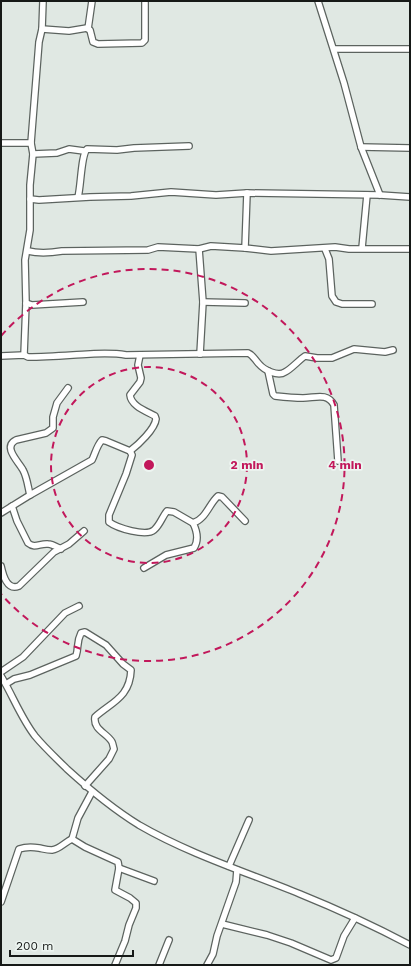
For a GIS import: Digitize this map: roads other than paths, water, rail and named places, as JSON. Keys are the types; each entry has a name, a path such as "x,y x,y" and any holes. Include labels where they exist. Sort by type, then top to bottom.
{"street":[{"path":"24,356 26,303 25,260 28,251 30,230 30,185 33,154 32,143 39,42 42,29 42,1"},
{"path":"92,1 88,29 93,42 98,44 142,43 145,40 145,1"},
{"path":"318,1 334,49 361,147 380,195"},
{"path":"42,29 69,31 88,29"},
{"path":"334,49 410,49"},
{"path":"1,143 32,143"},
{"path":"33,154 57,153 70,149 84,151 86,149 117,150 189,146"},
{"path":"361,147 410,148"},
{"path":"78,197 84,151"},
{"path":"30,199 39,200 78,197 131,196 172,192 216,195 247,193 380,195 410,197"},
{"path":"244,248 247,193"},
{"path":"362,248 367,195"},
{"path":"28,251 48,253 62,251 148,250 158,247 199,249 211,246 271,251 335,248 410,249"},
{"path":"199,249 203,302 200,354"},
{"path":"325,249 329,259 332,296 336,302 342,304 372,304"},
{"path":"26,303 32,305 83,302"},
{"path":"203,302 245,303"},
{"path":"1,356 28,357 92,353 140,355 248,352 252,354 258,364 268,371 280,374 285,372 305,356 332,358 354,349 385,352 393,350"},
{"path":"130,451 154,426 156,419 155,416 136,405 130,399 130,395 140,382 141,378 138,365 140,355"},
{"path":"268,371 273,394 275,396 305,398 320,396 333,402 338,461"},
{"path":"30,495 23,469 12,454 11,445 13,441 51,431 53,428 53,417 57,403 68,388"},
{"path":"1,513 92,460 102,440 130,451 132,456 131,462 109,515 108,522 116,526 147,533 153,531 167,511 174,512 193,523 198,543 194,548 166,555 144,568"},
{"path":"193,523 202,518 214,499 218,496 222,497 245,521"},
{"path":"12,506 17,521 31,545 35,546 48,544 61,549"},
{"path":"1,566 3,576 8,584 15,588 19,586 54,552 69,544 84,532"},
{"path":"1,672 23,657 65,613 78,606"},
{"path":"6,684 14,678 30,675 76,656 78,651 77,641 81,633 86,632 106,645 130,670 130,677 123,695 95,717 94,722 98,730 112,742 114,749 109,759 85,786"},
{"path":"1,676 35,736 92,792 138,824 176,844 237,870 301,894 410,945"},
{"path":"72,839 78,818 92,792"},
{"path":"229,866 249,820"},
{"path":"72,839 85,847 118,862 119,868 115,890 136,903 136,908 117,963"},
{"path":"1,902 19,849 39,848 53,850 59,848 65,842 72,839"},
{"path":"119,868 154,881"},
{"path":"207,965 213,954 217,936 236,882 237,870"},
{"path":"222,924 267,935 291,943 331,960 336,958 344,936 355,918"},
{"path":"159,965 169,940"}]}
